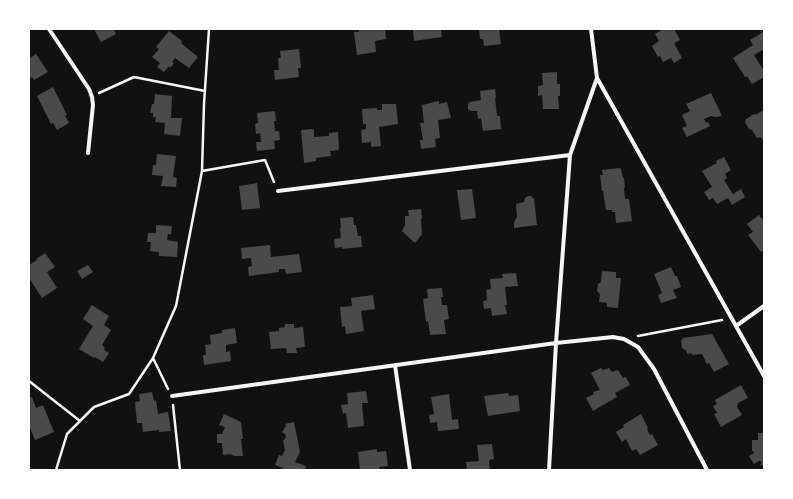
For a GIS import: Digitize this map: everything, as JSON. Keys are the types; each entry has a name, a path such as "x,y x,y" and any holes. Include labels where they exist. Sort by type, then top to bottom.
{"street":[{"path":"49,29 92,97 93,105 88,153"},
{"path":"592,29 597,78 764,376"},
{"path":"549,470 556,343 570,155 597,78"},
{"path":"278,191 570,155"},
{"path":"736,326 764,306"},
{"path":"172,396 556,343 614,337 624,339 638,347 654,369 707,470"},
{"path":"395,365 410,470"}],"path":[{"path":"56,470 67,434 94,407 129,394 153,358 176,306 202,171 209,29"},
{"path":"92,97 106,89 134,77 205,91"},
{"path":"202,171 265,160 278,191"},
{"path":"624,339 732,318"},
{"path":"153,358 172,396 180,470"},
{"path":"29,381 80,421"}],"building":[{"path":"94,29 113,29 116,34 101,42"},
{"path":"359,29 385,29 386,39 375,41 376,52 357,55 354,32 359,32"},
{"path":"413,29 441,29 442,37 414,41"},
{"path":"479,29 499,29 501,44 484,46 483,39 480,39"},
{"path":"663,29 674,29 680,40 674,43 682,58 674,63 671,58 663,62 660,56 658,57 652,46 659,41 655,34"},
{"path":"169,31 182,41 181,43 198,57 189,68 175,58 172,62 174,63 164,72 157,67 160,63 152,57 159,49 156,47"},
{"path":"763,32 764,49 754,55 764,71 764,77 752,84 747,76 745,77 733,58 753,45 750,40"},
{"path":"299,49 301,68 298,68 299,77 275,80 274,70 279,70 278,58 281,58 280,51"},
{"path":"36,54 48,72 34,80 32,77 29,79 29,59"},
{"path":"557,72 557,84 560,84 560,96 558,96 559,109 543,109 542,95 538,96 538,86 543,85 542,73"},
{"path":"53,87 67,115 65,116 69,123 57,130 53,123 51,124 37,96"},
{"path":"495,89 497,116 500,116 501,129 483,131 481,118 478,119 477,111 471,111 468,109 468,104 470,102 481,100 480,91"},
{"path":"711,93 722,116 711,116 704,119 710,126 687,137 682,128 687,126 682,115 690,111 686,104"},
{"path":"155,94 172,96 171,118 182,118 180,136 164,134 165,123 155,122 156,117 153,117 153,113 150,113 152,104 154,104"},
{"path":"439,101 439,104 447,102 451,118 438,120 440,138 435,139 436,147 421,149 420,140 423,140 420,123 424,123 422,105"},
{"path":"382,104 396,104 398,124 379,127 381,146 371,147 371,142 362,143 361,130 366,129 366,124 363,124 362,109 377,108 377,110 382,110"},
{"path":"764,110 764,142 761,137 757,138 745,122 746,119"},
{"path":"275,111 275,131 279,131 280,140 274,141 275,149 257,151 256,142 261,142 260,133 256,134 255,124 258,123 257,113"},
{"path":"301,130 314,130 314,137 329,136 329,133 338,132 339,150 330,151 331,156 316,158 316,161 304,163"},
{"path":"157,154 176,156 173,177 177,178 176,187 161,186 163,176 152,175 153,165 156,165"},
{"path":"724,157 731,170 725,174 727,178 724,180 733,194 741,189 745,197 732,205 728,198 717,204 713,198 709,200 704,192 712,187 702,171 717,163 716,161"},
{"path":"620,168 624,178 625,199 629,199 632,221 616,223 615,212 612,212 612,210 606,210 600,175 603,175 602,170"},
{"path":"257,183 260,208 242,210 239,186"},
{"path":"472,189 476,218 461,220 457,190"},
{"path":"531,196 534,199 537,225 514,228 514,222 517,217 516,204 524,202 525,198"},
{"path":"421,209 422,234 415,243 402,231 405,225 405,216 409,216 408,210"},
{"path":"759,215 764,221 764,250 761,252 748,235 753,232 747,224"},
{"path":"353,217 358,236 361,236 362,247 342,249 342,247 335,248 334,239 341,238 340,218"},
{"path":"156,225 172,226 171,234 168,234 167,240 178,242 177,257 159,256 159,252 150,251 151,242 147,242 148,233 156,233"},
{"path":"270,245 271,257 299,254 302,272 286,274 285,269 279,269 279,272 249,276 248,267 252,266 251,258 242,259 241,248"},
{"path":"45,253 55,267 47,272 57,288 42,298 29,278 29,265"},
{"path":"88,265 93,272 82,279 77,271"},
{"path":"671,267 675,276 677,276 681,287 673,290 677,298 661,303 658,295 662,293 654,274"},
{"path":"602,271 616,272 616,278 621,278 618,308 607,307 607,303 599,302 600,294 597,291 598,284 601,282"},
{"path":"516,273 518,286 505,287 507,305 505,305 507,314 492,316 491,308 484,309 483,301 487,300 486,290 491,289 490,279 503,278 502,274"},
{"path":"442,288 442,305 447,305 449,319 444,320 446,334 430,335 428,321 426,322 423,299 428,298 427,289"},
{"path":"373,295 375,309 361,311 364,331 346,334 345,326 342,327 340,307 352,306 351,298"},
{"path":"92,305 109,316 104,325 111,330 102,345 105,348 104,350 109,353 103,362 79,349 93,326 83,319"},
{"path":"285,324 294,324 294,328 303,327 305,347 296,348 297,353 287,353 286,348 271,349 269,332 279,331 279,328 285,327"},
{"path":"235,328 237,343 226,345 226,352 230,351 231,361 204,365 203,355 206,355 205,345 211,344 210,335 222,333 222,330"},
{"path":"712,334 729,364 714,372 709,363 707,364 702,354 687,354 686,350 682,348 681,341 683,338"},
{"path":"601,368 603,370 609,368 612,372 618,370 623,378 626,377 630,385 615,393 617,397 593,411 586,398 594,394 593,392 600,390 591,373"},
{"path":"741,385 748,398 738,403 737,407 742,415 721,427 714,414 717,413 713,406 717,404 715,400"},
{"path":"366,391 368,403 362,403 364,426 348,428 346,413 343,414 341,405 348,404 347,393"},
{"path":"152,392 154,401 156,400 158,414 168,412 171,431 159,432 159,430 143,432 142,423 137,423 135,402 140,401 139,394"},
{"path":"508,393 509,396 518,395 520,411 488,416 484,396"},
{"path":"449,394 452,420 458,419 459,429 438,431 437,422 430,423 429,415 434,414 431,397"},
{"path":"32,397 36,408 43,405 54,432 35,440 29,425 29,398"},
{"path":"224,414 241,422 243,456 234,456 230,454 223,455 222,443 217,443 217,434 222,434 225,427 219,425"},
{"path":"641,414 650,435 652,434 658,445 640,455 636,449 632,451 626,439 622,442 616,432 624,427 623,425"},
{"path":"294,422 300,452 295,462 306,466 305,470 283,470 283,468 275,465 279,455 282,456 285,450 283,441 286,435 282,432 286,426 285,424"},
{"path":"758,433 764,433 764,465 760,465 762,462 759,461 754,464 749,456 754,453 752,450 752,440 758,440"},
{"path":"492,444 494,459 489,460 490,470 467,470 466,462 479,461 477,445"},
{"path":"377,449 377,452 386,451 388,466 379,467 380,470 360,470 358,452"}]}
